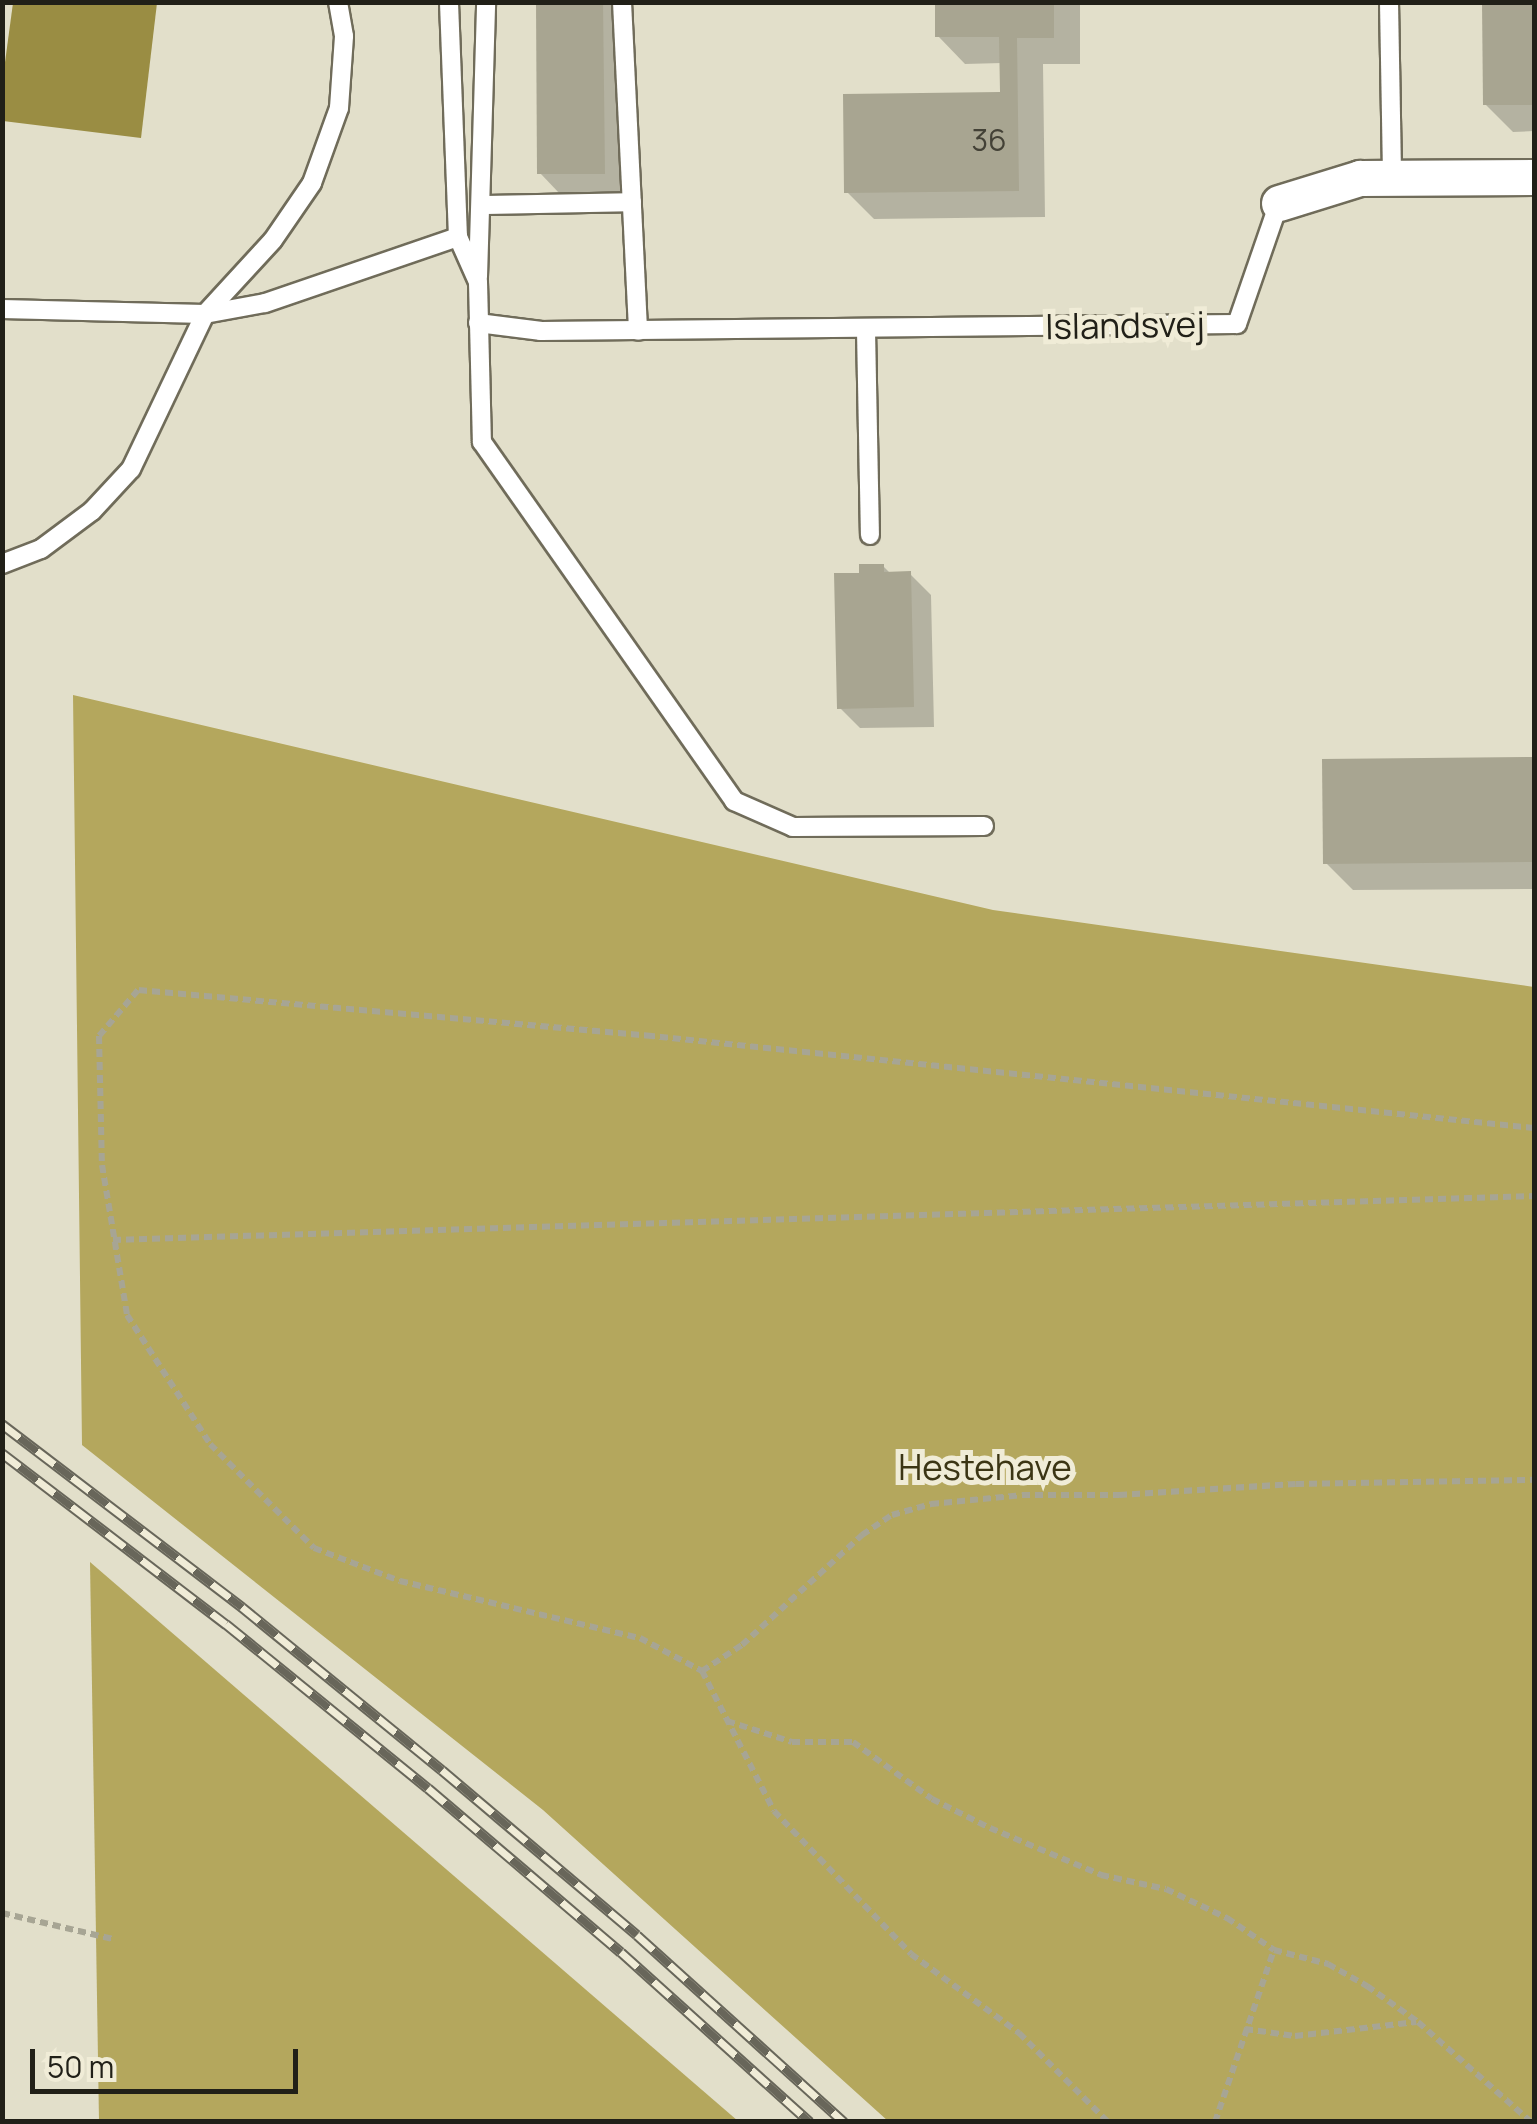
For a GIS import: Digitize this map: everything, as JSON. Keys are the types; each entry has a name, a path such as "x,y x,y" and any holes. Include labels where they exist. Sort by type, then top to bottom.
{"street":[{"name":"Islandsvej","path":"1279,203 1360,178 1534,177"}],"lane":[{"path":"2,564 41,550 92,511 131,469 205,314 274,240 312,183 339,108 344,36 338,2"},
{"path":"449,2 458,237 478,282"},
{"path":"486,2 478,282 482,442 734,801 794,827 984,826"},
{"path":"622,2 638,331"},
{"path":"1389,2 1392,178"},
{"path":"450,30 485,30"},
{"path":"482,205 632,202"},
{"name":"Islandsvej","path":"478,323 542,332 1237,324 1279,203"},
{"path":"2,310 205,314 265,303 458,237"},
{"path":"866,330 870,534"}],"path":[{"path":"1108,2122 1018,2033 911,1954 774,1810 702,1670 640,1638 400,1581 314,1548 210,1444 127,1315 102,1165 99,1036 138,990 652,1036 1534,1128"},
{"path":"112,1240 1534,1196"},
{"path":"702,1670 742,1645 862,1535 892,1515 931,1504 1022,1495 1119,1495 1296,1484 1534,1480"},
{"path":"728,1721 792,1742 853,1742 932,1799 990,1828 1101,1875 1166,1889 1227,1918 1274,1950 1328,1964 1418,2022 1531,2122"},
{"path":"2,1913 113,1939"},
{"path":"1215,2122 1274,1950"},
{"path":"1245,2029 1295,2036 1418,2022"}],"green space":[{"name":"Hestehave","path":"73,695 993,910 1534,987 1534,2121 888,2121 543,1810 82,1445"},
{"path":"90,1562 738,2121 99,2121"}],"shaded area":[{"path":"13,3 157,3 141,138 3,121 3,77"}],"building":[{"path":"536,2 603,2 605,174 537,174"},
{"path":"935,2 1054,2 1054,38 1017,38 1019,191 844,193 843,94 1000,92 999,37 935,37"},
{"path":"1482,2 1534,2 1534,105 1483,105"},
{"path":"859,564 884,564 884,572 911,571 914,707 837,709 834,573 859,573"},
{"path":"1534,757 1534,862 1323,864 1322,759"}],"railway":[{"path":"2,1424 242,1607 442,1770 637,1935 844,2122"},
{"path":"2,1453 226,1624 428,1788 621,1952 810,2122"}]}
